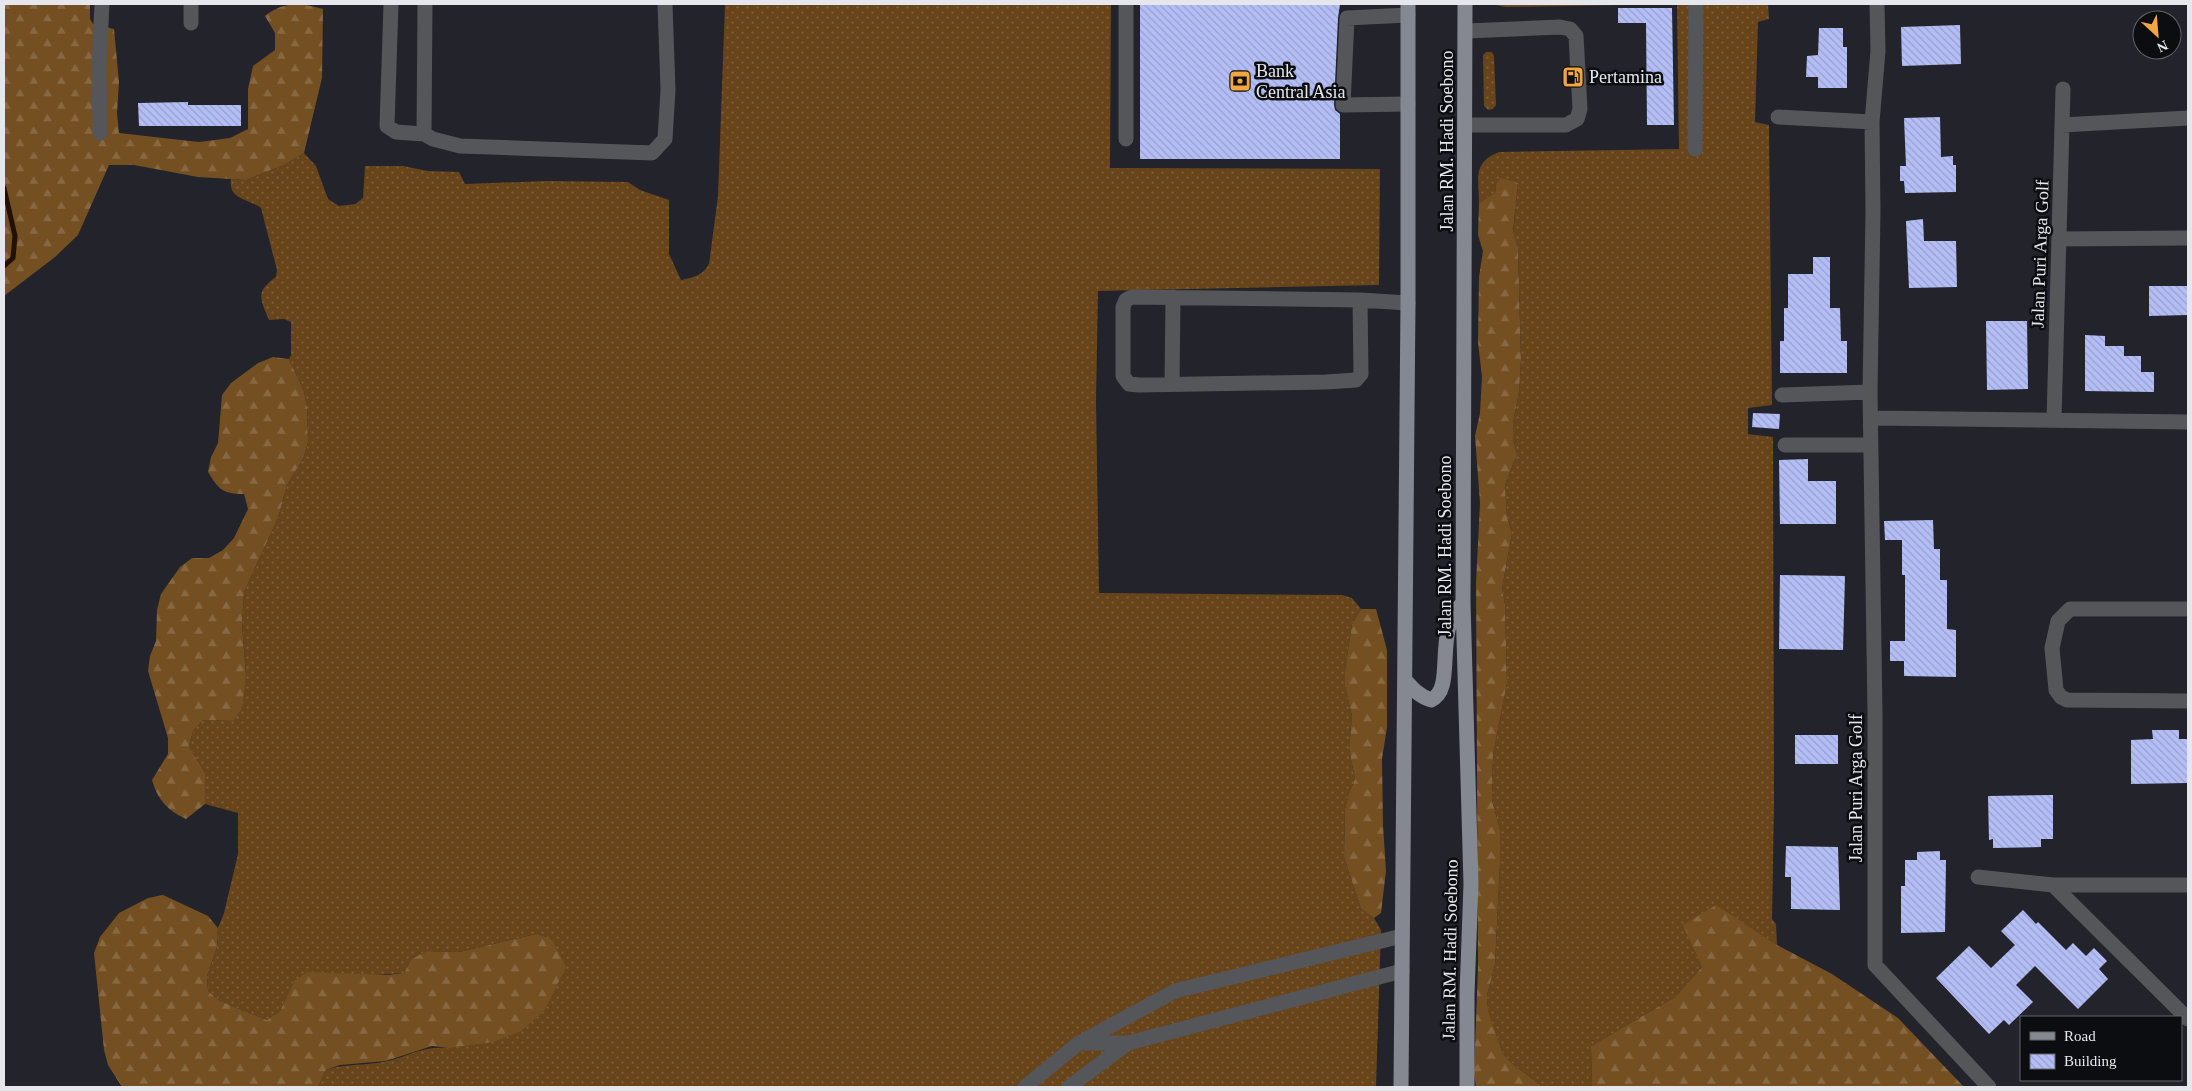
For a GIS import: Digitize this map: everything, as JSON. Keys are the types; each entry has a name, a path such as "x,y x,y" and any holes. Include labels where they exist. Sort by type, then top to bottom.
{"main road":[{"name":"Jalan RM. Hadi Soebono","path":"1465,4 1463,602 1471,884 1467,994 1467,1087"},
{"path":"1401,1087 1408,303 1408,9"},
{"path":"1405,680 1423,697 1431,700 1440,694 1443,688 1445,642 1455,610 1463,602"}],"street":[{"path":"100,132 99,63 102,4"},
{"path":"191,23 192,4"},
{"path":"391,4 387,126 396,132 424,134 434,139 460,146 652,153 665,139 668,90 665,4"},
{"path":"424,134 425,4"},
{"path":"1126,4 1126,139"},
{"path":"1696,4 1696,149"},
{"name":"Jalan Puri Arga Golf","path":"1877,4 1878,51 1872,122 1873,212 1870,392 1872,418 1875,721 1875,965 1988,1087"},
{"path":"1408,9 1347,18 1343,105 1408,104"},
{"path":"1466,31 1560,27 1570,29 1576,36 1580,108 1577,119 1566,125 1466,125"},
{"name":"Jalan Puri Arga Golf","path":"2054,420 2063,88"},
{"path":"1778,116 1872,122"},
{"path":"2062,125 2188,118"},
{"path":"2060,239 2188,238"},
{"path":"1360,300 1361,374 1356,380 1129,384 1123,376 1123,307 1126,300 1132,297 1360,300 1408,303"},
{"path":"1172,384 1173,297"},
{"path":"1782,395 1870,392"},
{"path":"1872,418 2188,422"},
{"path":"1785,445 1871,445"},
{"path":"2188,609 2070,609 2058,621 2052,648 2056,690 2061,697 2067,700 2188,701"},
{"path":"1978,877 2053,885 2188,885"},
{"path":"2053,885 2188,1019"},
{"path":"1025,1087 1079,1043 1175,991 1402,936"},
{"path":"1079,1043 1128,1043 1402,971"},
{"path":"1068,1087 1128,1043"}],"shaded area":[{"path":"725,4 1111,4 1110,168 1380,169 1379,285 1098,291 1096,401 1099,593 1342,595 1352,598 1361,609 1352,624 1345,670 1345,686 1352,716 1349,749 1355,779 1345,809 1344,857 1361,909 1374,918 1381,930 1376,1087 318,1087 326,1070 341,1066 388,1061 431,1048 448,1048 536,934 459,952 427,951 411,959 404,973 294,981 280,1011 267,1020 220,1001 208,991 207,976 217,947 218,928 224,913 238,854 238,813 205,804 205,773 189,746 193,731 203,720 233,721 246,675 242,625 244,592 278,518 287,485 304,457 308,442 307,407 304,391 289,359 291,355 291,322 284,319 269,320 263,306 262,291 276,277 277,270 261,208 236,195 231,186 231,179 246,180 284,165 304,153 316,166 328,199 339,206 355,204 363,198 365,166 403,166 428,171 459,172 465,184 547,181 628,182 640,190 669,200 669,254 681,280 694,277 704,271 709,264 718,196"},
{"path":"1492,4 1677,4 1505,7"},
{"path":"1677,4 1768,4 1769,19 1758,22 1755,122 1769,125 1772,405 1748,408 1748,434 1773,437 1774,802 1772,919 1776,924 1777,945 1716,906 1684,925 1702,967 1675,997 1591,1046 1592,1087 1543,1087 1503,1054 1488,1012 1487,995 1495,965 1500,863 1500,830 1492,800 1493,755 1507,683 1505,604 1502,589 1512,533 1507,517 1505,485 1517,454 1513,439 1513,423 1519,392 1521,360 1518,248 1513,233 1518,183 1496,185 1495,193 1479,203 1478,179 1484,161 1499,152 1679,149"},
{"path":"1486,52 1491,52 1494,55 1496,105 1493,109 1488,110 1484,106 1483,55"}],"green space":[{"path":"4,4 90,4 90,19 93,24 114,29 119,82 117,113 119,133 199,142 230,138 248,129 248,89 253,66 275,50 275,33 265,16 279,8 293,5 308,5 323,9 322,78 304,153 284,165 246,180 198,177 134,165 109,165 78,235 55,257 4,296"},
{"path":"1500,178 1518,183 1513,232 1518,248 1521,360 1519,392 1513,423 1513,439 1517,454 1505,485 1507,517 1512,533 1502,589 1505,604 1507,683 1493,755 1492,800 1500,830 1500,863 1495,965 1487,995 1488,1011 1503,1054 1543,1087 1476,1087 1474,1073 1478,967 1476,583 1480,503 1475,436 1480,413 1482,377 1478,342 1479,277 1483,251 1478,235 1479,203 1495,193 1496,185"},
{"path":"273,357 289,359 304,391 307,407 308,442 304,457 287,485 278,518 244,592 242,625 246,675 242,708 233,721 203,720 193,731 189,746 205,773 205,804 186,819 164,804 152,780 168,754 168,738 148,671 150,656 156,641 157,610 161,594 180,567 192,558 209,558 223,550 234,538 248,509 244,494 222,490 208,472 211,457 218,443 222,395 231,383 258,363"},
{"path":"1361,609 1376,609 1387,650 1387,727 1382,759 1386,871 1381,913 1374,918 1361,909 1344,857 1345,809 1355,779 1349,749 1352,716 1345,686 1345,670 1352,624"},
{"path":"163,895 208,916 218,928 217,947 207,976 208,991 220,1001 267,1020 280,1011 294,981 307,972 387,975 404,973 411,959 427,951 459,952 536,934 552,940 566,967 544,1011 521,1031 493,1042 448,1048 432,1046 386,1061 340,1065 326,1070 318,1087 122,1087 108,1065 104,1050 94,953 100,937 119,913 148,898"},
{"path":"1716,905 1777,945 1832,974 1898,1018 1964,1087 1592,1087 1591,1046 1675,997 1702,967 1683,925"}],"building":[{"name":"Bank Central Asia","path":"1140,4 1340,4 1334,105 1335,110 1340,114 1340,159 1140,159"},
{"path":"1618,8 1672,8 1674,125 1647,125 1646,23 1618,23"},
{"path":"1960,25 1961,64 1902,66 1901,27"},
{"path":"1819,28 1843,28 1843,47 1847,47 1847,88 1818,88 1818,77 1806,77 1807,56 1818,55"},
{"path":"188,102 188,105 241,105 241,126 139,126 138,103"},
{"path":"1940,117 1941,157 1953,156 1953,165 1956,165 1956,192 1905,193 1904,181 1900,181 1900,166 1906,166 1904,118"},
{"path":"1923,219 1924,241 1956,241 1957,287 1909,288 1906,221"},
{"path":"1813,257 1830,257 1830,308 1840,308 1841,341 1847,341 1847,373 1780,373 1780,341 1784,341 1784,308 1788,308 1788,274 1813,274"},
{"path":"2149,286 2188,286 2188,315 2149,316"},
{"path":"1986,321 2027,321 2028,389 1987,390"},
{"path":"2085,335 2105,336 2105,346 2124,346 2124,356 2141,356 2141,372 2154,372 2154,392 2085,391"},
{"path":"1753,413 1780,414 1779,429 1752,427"},
{"path":"1808,459 1808,481 1836,481 1836,524 1780,524 1779,460"},
{"path":"1933,520 1934,549 1940,549 1940,580 1947,580 1947,629 1956,630 1956,677 1904,676 1904,661 1890,661 1890,641 1905,641 1905,575 1902,575 1902,540 1885,540 1884,521"},
{"path":"1780,575 1845,576 1843,650 1779,649"},
{"path":"2152,730 2179,730 2179,739 2187,739 2187,783 2131,784 2131,740 2153,739"},
{"path":"1795,735 1838,735 1838,764 1795,764"},
{"path":"2053,795 2053,839 2041,839 2041,847 1993,848 1993,839 1989,840 1988,796"},
{"path":"1786,846 1838,847 1840,910 1791,909 1791,877 1785,877"},
{"path":"1940,851 1940,860 1946,860 1945,932 1901,933 1901,886 1905,886 1905,860 1917,860 1917,852"},
{"path":"2023,910 2066,950 2073,943 2086,956 2094,948 2107,961 2099,969 2108,979 2078,1009 2035,966 2016,985 2033,1002 2009,1025 2004,1020 1989,1034 1936,978 1969,946 1991,968 2015,945 2001,931"}],"waterway":[{"path":"4,188 15,236 13,258 4,266"}],"place":[{"name":"Pertamina","path":"1573,77"},
{"name":"Bank Central Asia","path":"1240,81"}]}
